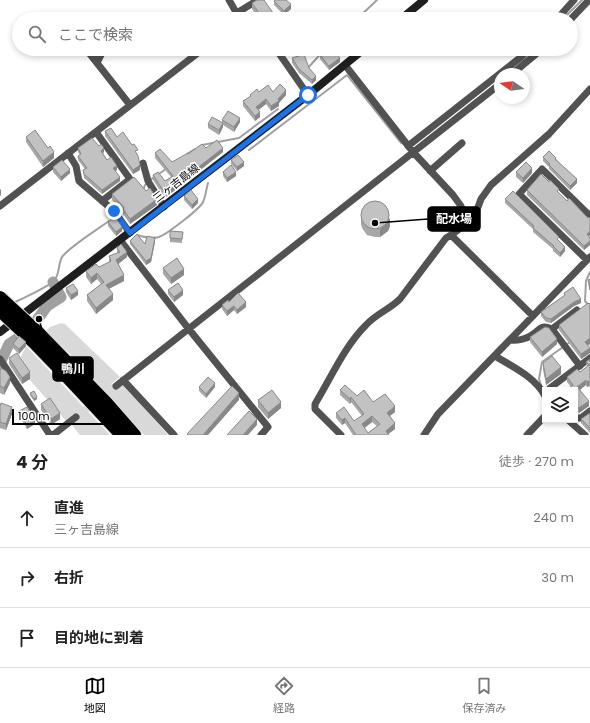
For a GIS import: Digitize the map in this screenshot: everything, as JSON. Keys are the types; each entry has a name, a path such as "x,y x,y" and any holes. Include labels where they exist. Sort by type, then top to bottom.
{"highway":[{"path":"0,297 35,337 62,372 121,435"},
{"path":"0,311 35,337 107,403 135,435"}],"main road":[{"path":"409,12 424,0"},
{"name":"三ヶ吉島線","path":"0,332 164,207 356,56"}],"street":[{"path":"229,0 236,12"},
{"path":"240,12 258,0"},
{"path":"563,12 574,0"},
{"path":"578,12 589,0"},
{"path":"92,56 130,105"},
{"path":"97,63 100,56"},
{"path":"0,206 194,56"},
{"path":"281,56 308,95"},
{"path":"408,146 522,56"},
{"path":"519,68 534,56"},
{"path":"345,65 408,146 453,195 461,206"},
{"path":"116,386 494,89"},
{"path":"341,435 316,409 315,404 345,351 365,326 377,315 400,299 446,238 471,221 481,199 491,185 548,134 590,89"},
{"path":"96,132 130,179 102,201"},
{"path":"430,171 462,143"},
{"path":"68,153 76,166 79,181 114,211 130,233"},
{"path":"144,163 148,181 164,207"},
{"path":"424,435 438,414 588,258 519,194 542,169 590,216"},
{"path":"451,235 533,316"},
{"path":"120,240 188,328 268,427 261,435"},
{"path":"552,329 577,310"},
{"path":"510,340 517,341 532,336 541,327 547,327 552,329 580,366"},
{"path":"495,356 533,380 542,389"},
{"path":"551,387 590,358"},
{"path":"0,359 50,435"},
{"path":"123,380 174,435"},
{"path":"578,418 581,418 590,412"},
{"path":"53,435 76,417"},
{"path":"527,435 542,419"},
{"path":"571,423 585,435"}],"shaded area":[{"path":"61,323 65,324 120,377 111,384 115,389 124,383 168,435 144,435 76,360 46,331 50,327"},
{"path":"26,346 110,435 80,435 72,425 77,419 73,415 66,421 29,379 30,373 21,357"}],"building":[{"path":"257,0 264,0 272,12 258,12 252,3"},
{"path":"286,0 291,4 284,11 274,1"},
{"path":"305,56 309,68 316,76 312,80 299,69 292,58"},
{"path":"321,56 338,56 340,58 329,66"},
{"path":"280,84 286,90 278,99 279,101 271,106 266,99 256,107 260,112 255,116 243,101 251,96 250,95 257,89 259,92 268,85 273,92"},
{"path":"228,111 240,118 234,127 222,120"},
{"path":"212,117 223,123 219,130 208,124"},
{"path":"111,128 117,137 123,132 132,145 134,144 138,150 135,151 140,165 133,170 105,131"},
{"path":"35,130 48,148 50,146 54,152 43,161 26,137"},
{"path":"92,138 99,146 101,144 104,148 101,151 107,160 111,157 117,166 113,168 120,177 102,190 84,174 83,170 87,168 78,156 81,154 78,148"},
{"path":"217,140 223,148 165,193 153,175 158,172 165,181 173,176 155,153 160,149 172,162 188,154 202,144 206,148"},
{"path":"549,151 556,158 555,159 577,179 570,186 543,157"},
{"path":"238,155 244,162 237,167 231,160"},
{"path":"62,160 70,169 61,177 53,167"},
{"path":"526,162 532,168 523,178 516,172"},
{"path":"231,165 236,172 227,178 223,172"},
{"path":"541,174 559,189 557,191 567,201 569,198 588,218 590,218 590,231 587,234 590,241 584,246 527,190"},
{"path":"134,177 146,191 150,188 157,199 130,219 123,209 124,208 112,194"},
{"path":"191,190 198,199 192,205 184,196"},
{"path":"513,191 559,237 557,239 565,247 560,253 505,199"},
{"path":"375,201 385,205 389,215 385,225 375,229 365,225 361,215 365,205"},
{"path":"115,216 122,227 116,232 108,222"},
{"path":"170,231 183,232 182,239 170,238"},
{"path":"137,234 145,244 147,236 155,238 151,258 146,261 130,241"},
{"path":"121,244 127,252 116,260 124,275 106,285 113,294 96,308 87,295 104,282 97,273 91,278 86,271 96,264 99,267 111,261 109,256 120,252 117,248"},
{"path":"177,258 184,269 171,278 163,268"},
{"path":"590,279 590,290 588,280"},
{"path":"178,283 183,290 174,297 168,290"},
{"path":"73,284 78,291 71,295 66,288"},
{"path":"573,287 581,299 574,302 551,319 546,318 541,312 565,295 564,293"},
{"path":"238,293 246,302 237,310 234,306 227,311 222,305 228,300 229,302"},
{"path":"590,303 590,338 585,342 590,348 581,354 559,325"},
{"path":"545,327 549,328 557,339 542,352 530,337"},
{"path":"19,336 26,342 19,349 13,344"},
{"path":"17,353 30,372 22,378 9,358"},
{"path":"552,356 561,367 546,379 543,363"},
{"path":"590,359 590,383 586,380 577,387 571,387 573,385 567,377 577,369 580,372 589,365 586,362"},
{"path":"1,368 6,371 10,377 4,388 0,386"},
{"path":"208,377 215,383 206,394 199,387"},
{"path":"345,385 357,396 364,390 373,402 385,394 395,406 387,413 395,423 386,431 389,435 356,435 345,418 342,420 336,413 344,407 354,421 364,414 351,397 350,399 340,390","holes":["372,416 380,424 368,433 362,424"]},
{"path":"232,386 239,393 203,435 188,435 187,434"},
{"path":"578,388 589,401 578,408"},
{"path":"272,390 281,402 268,413 258,400"},
{"path":"34,391 37,397 34,399 30,393"},
{"path":"50,398 60,413 51,419 41,404"},
{"path":"1,403 12,407 6,424 0,422"},
{"path":"27,407 35,420 27,425 19,411"},
{"path":"249,411 257,419 243,435 227,435"},
{"path":"590,413 590,428 581,419"}],"waterway":[{"path":"364,12 377,0"},
{"path":"570,12 582,0"},
{"path":"307,69 319,56"},
{"path":"512,68 527,56"},
{"path":"249,150 347,75 401,143"},
{"path":"202,145 239,138 278,109"},
{"path":"187,154 195,149"},
{"path":"159,174 167,168"},
{"path":"143,191 145,185 155,176"},
{"path":"137,235 156,238 176,226 201,205 204,200 208,183"},
{"path":"13,303 54,281 62,257 77,243 109,221"},
{"path":"590,272 586,281 585,301 590,307"},
{"path":"0,363 9,344 30,330 47,306 61,297 53,282"},
{"path":"541,385 539,379 542,362 570,342"}],"tunnel":[{"path":"76,417 116,386"}],"place":[{"name":"配水場","path":"375,223"},
{"name":"鴨川","path":"39,319"}],"route":[{"path":"114,211 130,233 308,95"}]}
